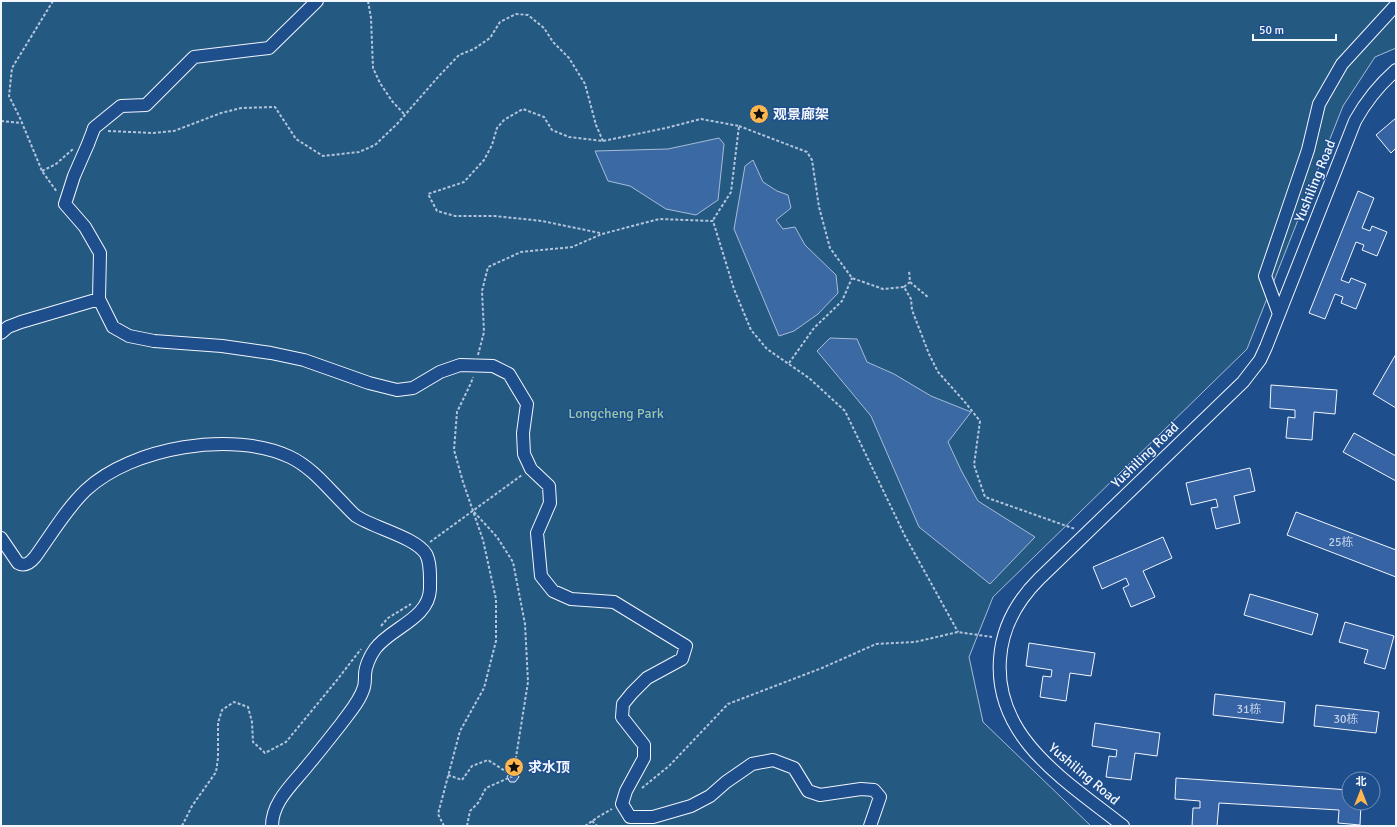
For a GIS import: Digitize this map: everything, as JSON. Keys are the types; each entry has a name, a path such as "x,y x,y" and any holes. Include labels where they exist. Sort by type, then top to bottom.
{"street":[{"path":"317,1 269,48 194,56 146,105 121,106 94,128 98,131 82,145 65,204 85,228 100,253 99,299 113,327 129,336 154,341 222,346 271,353 304,360 369,383 397,390 413,388 440,372 460,364 493,366 509,374 527,404 523,433 524,454 532,468 550,486 550,503 537,533 542,576 553,591 571,599 614,602 686,646 682,659 647,678 632,692 623,704 622,718 644,745 644,758 626,791 622,804 630,817 654,818 691,806 710,796 726,782 752,764 774,760 794,768 808,791 820,795 861,789 874,790 880,797 870,826"},
{"path":"1279,314 1265,276 1308,150 1319,104 1342,64 1396,5"},
{"name":"Yushiling Road","path":"1123,826 1042,761 1014,724 1007,711 1002,696 1000,682 999,667 1003,639 1013,613 1029,589 1243,382 1260,360 1355,122 1369,98 1396,70"},
{"path":"1,333 21,322 99,299"},
{"path":"1,538 18,563 24,565 28,564 35,557 72,505 86,490 111,472 137,460 162,452 192,446 224,444 257,447 292,458 314,474 354,515 407,539 421,548 429,561 430,591 425,605 416,616 391,634 374,650 367,665 364,687 361,696 342,723 283,796 274,814 272,826"}],"path":[{"path":"54,1 12,68 9,96 42,171 65,204"},
{"path":"368,1 371,18 373,68 380,83 392,101 405,115"},
{"path":"98,131 153,133 174,131 221,113 241,108 276,107 296,139 324,156 359,152 375,145 397,124 438,76 460,54 474,49 490,38 500,22 516,14 528,15 544,28 553,42 569,58 585,84 596,125 603,140"},
{"path":"602,234 534,220 494,216 455,216 437,211 428,194 464,182 484,160 492,145 497,128 504,120 523,109 544,117 552,130 569,137 603,140 666,128 701,119 739,126 807,152 812,160 819,207 830,248 852,278 883,289 904,287 910,282"},
{"path":"1,120 22,123"},
{"path":"739,126 731,192 713,221 734,289 751,330 767,349 809,378 845,411 905,536 958,632"},
{"path":"42,171 56,164 82,145"},
{"path":"444,826 438,814 460,731 484,688 496,641 496,599 483,540 463,482 454,450 457,412 471,383 484,332 482,291 488,268 521,252 572,247 602,234 659,219 713,221"},
{"path":"909,270 910,282 929,298"},
{"path":"789,364 814,328 842,301 852,278"},
{"path":"904,287 911,299 912,310 929,354 938,372 980,421 974,464 985,497 1086,533"},
{"path":"421,548 532,468"},
{"path":"473,511 497,537 513,562 525,624 528,682 513,776"},
{"path":"379,628 388,618 412,603"},
{"path":"640,790 669,766 728,704 822,668 876,644 915,642 958,632 1003,639"},
{"path":"182,826 192,806 216,772 218,758 218,723 222,710 234,702 248,707 252,722 253,742 265,753 286,742 365,644"},
{"path":"448,775 462,780 472,766 488,760 513,776"},
{"path":"467,826 470,811 478,803 486,788 513,776"},
{"path":"586,826 622,804"},
{"path":"592,821 597,826"}],"green space":[{"name":"Longcheng Park","path":"1,1 1396,1 1396,48 1375,57 1343,106 1247,349 993,597 969,657 983,722 1091,826 1,826"}],"shaded area":[{"path":"719,138 724,144 718,200 696,215 666,209 630,186 608,181 595,151 668,149"},
{"path":"753,160 763,182 777,191 788,195 791,208 776,220 783,229 795,227 805,245 836,275 838,293 818,314 794,331 779,336 734,229 745,166"},
{"path":"830,338 857,339 867,362 894,374 931,396 971,412 948,442 961,470 978,501 1035,537 990,584 919,527 871,416 817,351"}],"building":[{"path":"1396,118 1396,148 1391,153 1376,135"},
{"path":"1358,191 1374,198 1362,228 1370,231 1372,226 1387,232 1377,256 1362,250 1364,245 1356,242 1341,280 1349,283 1351,278 1366,284 1356,309 1341,303 1343,297 1335,294 1325,319 1309,313"},
{"path":"1396,354 1396,408 1373,394"},
{"path":"1271,385 1337,390 1335,414 1314,412 1312,440 1286,438 1288,417 1295,418 1295,410 1270,408"},
{"path":"1354,433 1396,456 1396,481 1343,452"},
{"path":"1250,468 1255,491 1234,496 1240,523 1216,529 1211,508 1218,507 1216,499 1191,505 1186,483"},
{"path":"1296,512 1396,550 1396,577 1287,535"},
{"path":"1163,537 1172,558 1143,571 1155,597 1131,607 1123,588 1129,585 1126,578 1102,589 1093,567"},
{"path":"1250,594 1318,614 1312,635 1244,615"},
{"path":"1345,622 1394,636 1385,669 1364,663 1368,650 1339,642"},
{"path":"1029,643 1095,653 1091,676 1070,673 1066,701 1040,697 1043,676 1051,677 1052,670 1026,666"},
{"path":"1215,694 1285,702 1283,723 1213,715"},
{"path":"1316,705 1379,712 1376,733 1314,726"},
{"path":"1095,723 1160,733 1157,756 1135,753 1131,780 1106,777 1109,756 1116,757 1117,750 1092,746"},
{"path":"510,772 516,772 519,777 515,782 510,782 507,777"},
{"path":"1176,778 1341,789 1341,811 1361,811 1360,825 1338,823 1339,810 1219,803 1217,826 1192,826 1193,808 1200,808 1200,801 1175,799"}],"place":[{"name":"观景廊架","path":"759,114"},
{"name":"求水顶","path":"514,767"}]}
